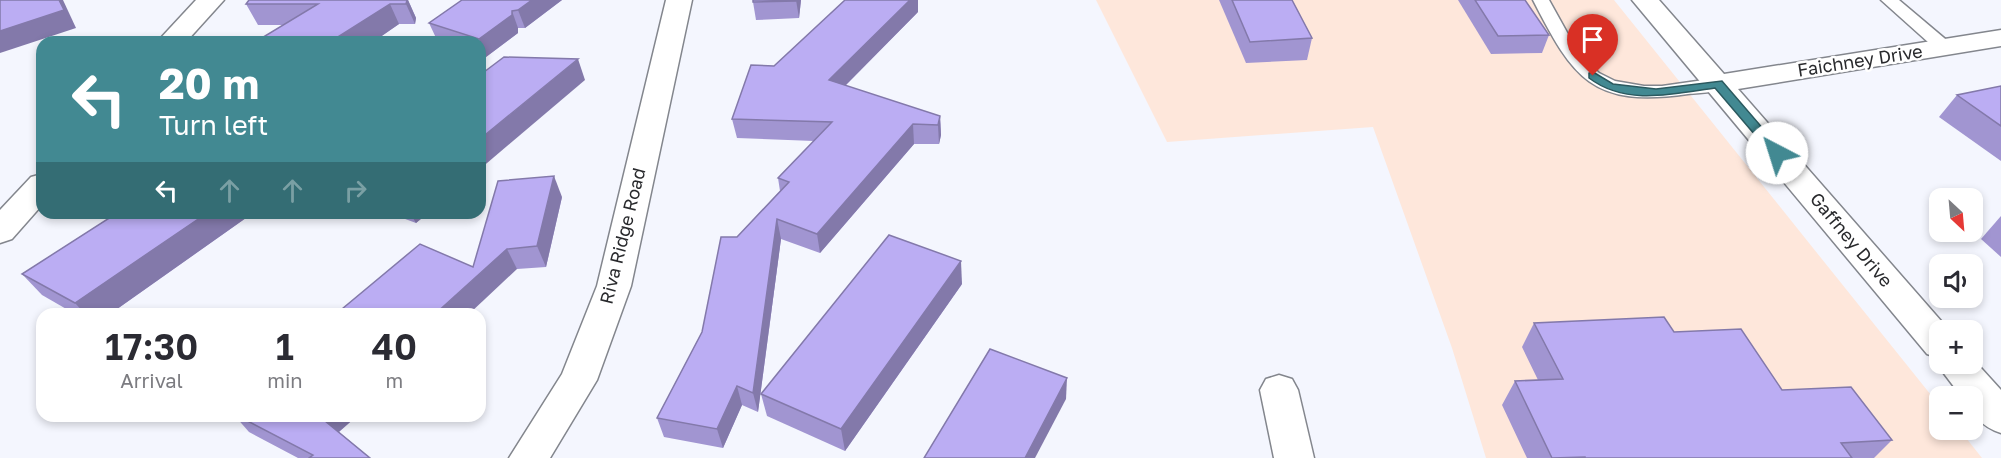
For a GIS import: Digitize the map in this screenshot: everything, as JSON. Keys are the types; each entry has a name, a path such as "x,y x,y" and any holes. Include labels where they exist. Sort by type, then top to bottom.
{"street":[{"path":"177,36 211,0"},
{"name":"Riva Ridge Road","path":"529,458 578,380 614,286 679,0"},
{"name":"Gaffney Drive","path":"1645,0 1929,331"},
{"name":"Faichney Drive","path":"1718,84 2001,38"},
{"path":"0,231 36,192"},
{"path":"1964,374 2001,417"},
{"path":"1279,390 1294,458"}],"lane":[{"path":"1541,0 1578,64 1609,87 1656,93 1718,84"},
{"path":"1889,0 1944,47"}],"shaded area":[{"path":"1096,0 1614,0 1929,393 1929,440 1968,440 1982,458 1486,458 1452,348 1373,127 1167,142"}],"building":[{"path":"0,0 59,0 64,10 0,31"},
{"path":"249,0 407,0 406,4 390,4 339,36 265,36 318,4 246,4"},
{"path":"462,0 532,0 518,10 512,11 512,15 483,36 470,36 429,23"},
{"path":"753,0 796,0 796,1 753,2"},
{"path":"845,0 910,0 829,80 940,116 938,125 913,124 817,234 777,219 753,393 737,386 717,429 657,418 702,332 721,237 737,237 789,182 778,178 832,122 732,119 751,65 774,66"},
{"path":"1232,0 1292,0 1312,38 1250,42"},
{"path":"1475,0 1525,0 1549,35 1498,36"},
{"path":"504,57 578,59 486,134 486,70"},
{"path":"2001,86 2001,126 1957,95"},
{"path":"554,176 537,246 507,249 442,308 343,308 420,244 473,267 498,181"},
{"path":"108,219 198,219 75,303 22,274"},
{"path":"889,235 961,261 841,429 761,394"},
{"path":"1664,317 1674,332 1741,329 1782,390 1851,387 1892,440 1841,443 1852,458 1552,458 1515,381 1563,379 1534,323"},
{"path":"990,349 1067,378 1025,458 924,458"},
{"path":"250,422 326,422 370,458 309,458 313,455"}],"route":[{"path":"1593,76 1609,87 1656,93 1718,84 1777,153"}]}
